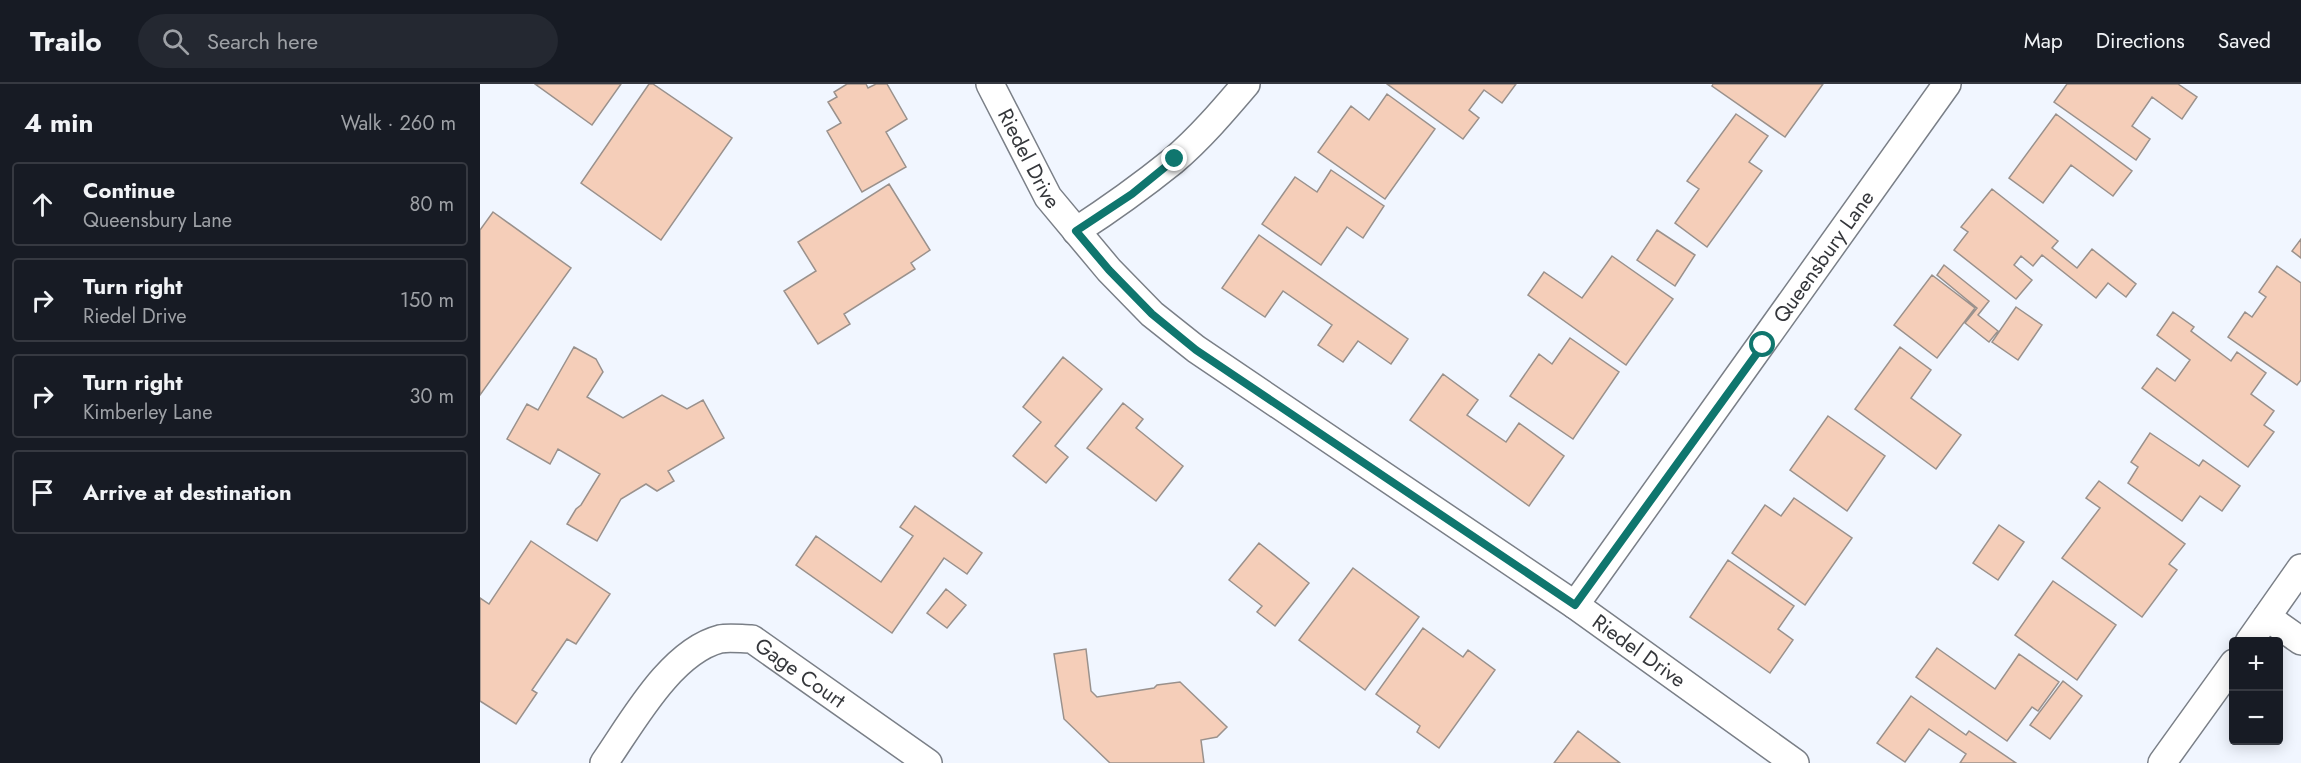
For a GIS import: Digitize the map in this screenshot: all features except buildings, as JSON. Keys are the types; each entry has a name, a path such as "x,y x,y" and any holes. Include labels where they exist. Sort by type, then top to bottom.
{"street":[{"name":"Riedel Drive","path":"990,84 1048,197 1109,270 1152,314 1196,350 1575,605 1795,763"},
{"path":"1076,231 1132,194 1175,159 1217,118 1246,84"},
{"name":"Queensbury Lane","path":"1575,605 1947,84"},
{"path":"2253,637 2301,568"},
{"path":"2267,617 2301,641"},
{"name":"Gage Court","path":"604,763 653,692 689,653 721,639 752,639 928,763"},
{"path":"2162,763 2229,670"}],"route":[{"path":"1175,159 1132,194 1076,231 1109,270 1152,314 1196,350 1575,605 1763,345"}]}
